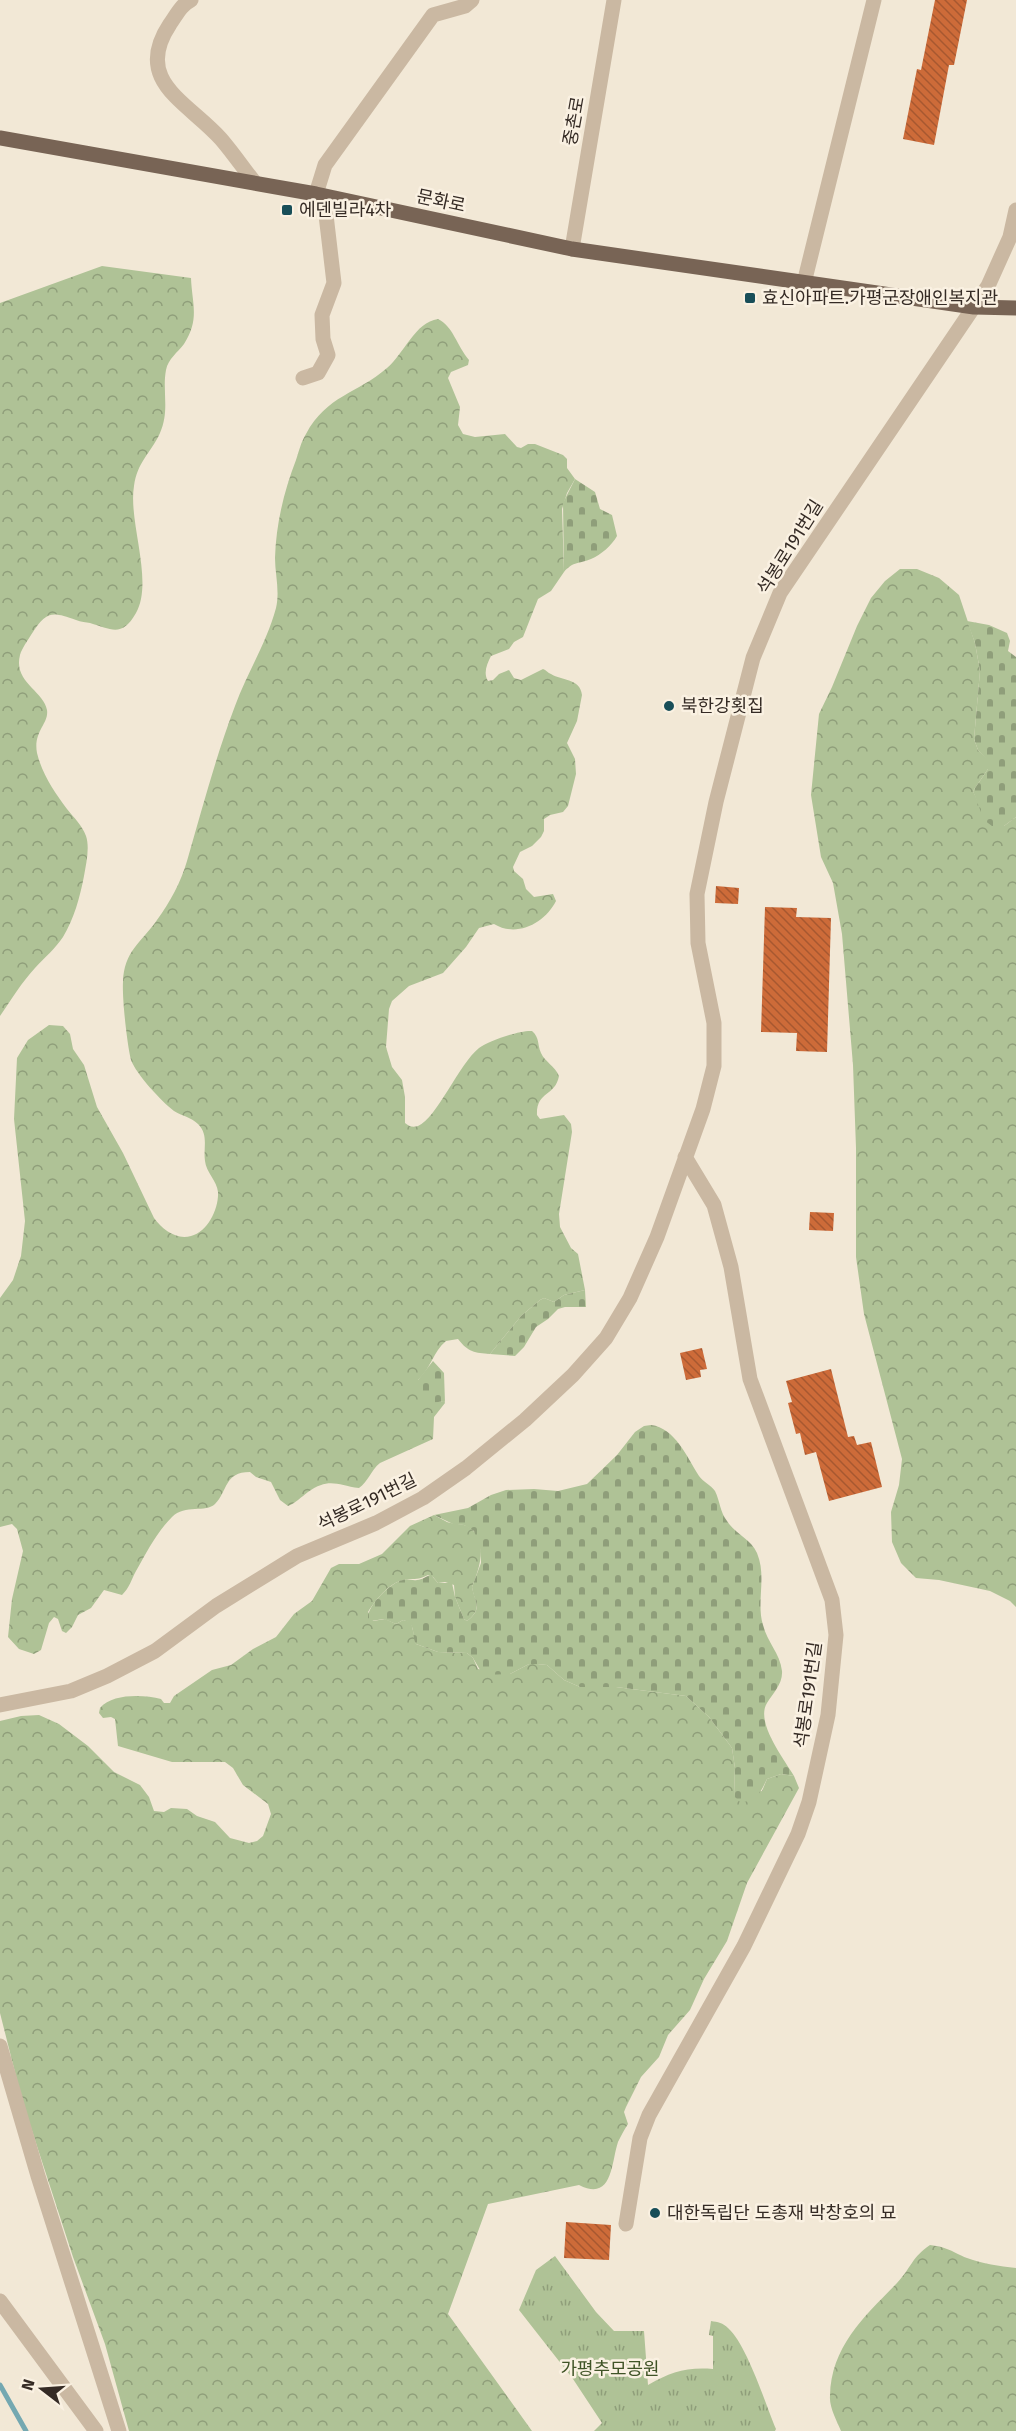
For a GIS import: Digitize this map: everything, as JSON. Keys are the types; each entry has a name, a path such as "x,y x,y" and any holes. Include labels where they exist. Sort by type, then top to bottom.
{"main road":[{"name":"문화로","path":"0,138 316,194 572,249 974,307 1016,308"}],"street":[{"path":"191,0 184,4 159,40 157,69 172,94 221,139 255,183"},
{"path":"303,378 318,373 328,355 323,339 322,315 334,283 326,215 316,194 326,165 433,15 465,6 472,0"},
{"name":"중촌로","path":"572,249 614,0"},
{"path":"804,283 874,0"},
{"name":"석봉로191번길","path":"0,1705 71,1691 106,1676 155,1651 265,1574 297,1556 376,1523 423,1498 466,1468 525,1420 573,1374 606,1338 630,1298 657,1237 703,1109 714,1066 714,1023 698,943 698,894 716,802 753,658 780,593 988,286 1010,237 1016,210"},
{"name":"석봉로191번길","path":"626,2223 640,2138 649,2115 744,1946 798,1834 809,1802 828,1714 836,1635 832,1600 750,1379 731,1268 714,1205 685,1156"},
{"path":"0,2046 38,2176 119,2431"},
{"path":"0,2301 96,2431"}],"green space":[{"path":"102,266 191,278 194,319 184,344 167,366 163,425 138,470 134,486 134,517 142,568 141,600 136,613 126,626 116,630 61,615 50,615 41,621 20,655 21,672 41,697 47,710 46,720 36,745 39,761 54,790 84,832 88,851 81,892 67,930 57,945 26,979 0,1016 0,303"},
{"path":"438,319 451,331 469,360 468,365 451,372 448,378 460,407 458,425 463,434 475,437 505,434 517,447 535,444 563,455 567,459 567,468 575,479 562,509 564,572 551,591 538,599 523,637 514,642 509,649 491,656 486,668 488,681 509,670 514,678 521,680 543,669 574,683 581,690 582,695 577,721 567,743 575,759 576,774 568,806 563,812 544,819 544,831 541,837 532,846 520,852 513,867 523,879 526,889 534,897 553,894 556,901 545,916 530,926 512,929 494,924 479,928 443,973 409,986 392,1001 389,1009 386,1047 392,1067 402,1080 405,1097 405,1123 414,1127 433,1113 471,1056 479,1048 512,1034 532,1031 535,1034 543,1056 559,1076 554,1088 539,1102 537,1115 540,1119 564,1115 571,1124 572,1132 559,1214 560,1227 571,1248 578,1254 585,1290 564,1295 554,1302 544,1298 540,1300 521,1316 490,1354 472,1351 458,1339 446,1341 418,1380 435,1402 444,1401 445,1403 434,1417 433,1439 380,1463 359,1488 328,1483 315,1487 288,1506 280,1500 271,1482 256,1477 250,1472 235,1475 211,1507 183,1511 172,1517 152,1543 122,1595 104,1590 91,1608 78,1615 66,1633 62,1631 58,1619 54,1617 49,1623 41,1650 34,1654 19,1649 8,1637 12,1599 23,1551 17,1529 12,1524 0,1527 0,1298 13,1280 21,1256 25,1221 14,1119 17,1058 28,1040 49,1025 63,1026 70,1034 73,1049 84,1065 97,1107 123,1153 154,1218 166,1230 180,1237 191,1236 203,1230 217,1205 218,1192 207,1169 203,1133 195,1122 174,1111 163,1101 144,1080 131,1060 123,989 126,962 134,948 162,913 182,877 228,725 272,621 277,602 275,558 281,508 303,440 323,411 376,377 393,362 416,332 430,321"},
{"path":"575,479 595,492 600,509 612,515 617,536 599,555 574,564 564,572 563,503"},
{"path":"900,569 917,569 939,578 959,595 975,643 980,671 974,739 978,750 988,760 988,769 973,791 978,802 1004,826 1016,817 1016,1607 1010,1601 990,1591 939,1580 916,1578 901,1563 892,1542 891,1512 899,1485 902,1459 864,1314 856,1257 853,1065 842,934 833,883 821,857 811,795 819,714 871,598 885,581"},
{"path":"967,621 989,625 1007,633 1010,641 1008,651 1016,657 1016,817 1004,826 992,826 984,820 973,791 988,769 988,761 978,750 974,739 980,671 975,643"},
{"path":"585,1290 586,1307 558,1309 536,1327 524,1347 515,1356 490,1354 521,1316 540,1300 544,1298 554,1302 564,1295"},
{"path":"433,1361 444,1373 445,1403 444,1401 426,1402 417,1396 418,1380"},
{"path":"651,1425 667,1432 680,1444 699,1476 715,1491 727,1521 754,1548 760,1562 761,1616 782,1671 779,1684 764,1711 765,1720 772,1740 794,1776 781,1774 767,1779 757,1796 746,1802 740,1802 734,1796 735,1768 732,1748 709,1717 686,1696 616,1687 580,1687 564,1680 547,1665 529,1664 510,1674 483,1675 473,1658 467,1653 438,1652 416,1644 412,1627 403,1620 396,1624 384,1619 371,1621 368,1618 375,1601 392,1585 405,1579 419,1580 431,1575 438,1583 452,1583 455,1597 467,1621 477,1608 472,1587 481,1563 481,1551 474,1531 464,1525 453,1524 434,1515 468,1508 491,1495 506,1490 558,1491 587,1484 617,1455 635,1432 644,1426"},
{"path":"434,1515 447,1522 468,1526 479,1540 481,1556 472,1587 477,1605 475,1613 467,1621 464,1619 455,1597 454,1585 445,1582 438,1583 428,1575 402,1580 390,1586 368,1612 373,1621 385,1619 396,1624 403,1620 411,1622 416,1644 438,1652 467,1653 473,1658 478,1669 510,1674 529,1664 547,1665 564,1680 580,1687 616,1687 686,1696 709,1717 732,1748 735,1768 734,1796 762,1791 767,1779 781,1774 794,1776 799,1788 747,1883 727,1941 704,1979 690,2010 668,2035 659,2057 641,2077 626,2107 624,2112 628,2124 618,2142 609,2178 598,2188 590,2189 579,2185 488,2204 448,2314 532,2431 129,2431 105,2344 73,2257 22,2100 0,2013 0,1721 39,1715 59,1724 88,1746 114,1772 140,1785 149,1797 154,1811 164,1812 171,1808 187,1809 197,1816 215,1822 230,1838 249,1843 257,1841 263,1836 271,1814 268,1804 243,1785 233,1768 225,1762 172,1762 118,1746 115,1719 103,1718 99,1713 100,1708 113,1700 129,1696 161,1699 164,1703 170,1703 174,1696 212,1670 231,1665 253,1649 276,1637 294,1614 312,1601 331,1568 339,1564 359,1564 382,1554 410,1526"},
{"path":"930,2245 946,2248 979,2262 1016,2268 1016,2431 841,2431 832,2409 830,2396 836,2362 843,2347 862,2320 897,2283 919,2254"},
{"name":"가평추모공원","path":"555,2256 596,2312 614,2331 644,2331 648,2385 679,2371 713,2369 713,2336 709,2335 711,2321 726,2326 735,2336 749,2361 775,2431 594,2431 602,2423 573,2379 519,2310 536,2270"}],"building":[{"path":"935,0 967,0 954,65 949,65 934,145 903,139 917,69 921,70"},
{"path":"716,886 739,888 738,904 715,903"},
{"path":"765,907 797,908 796,917 831,918 827,1052 796,1051 797,1033 761,1032"},
{"path":"810,1212 834,1213 833,1231 809,1230"},
{"path":"702,1348 707,1369 700,1370 701,1377 686,1380 680,1353"},
{"path":"831,1369 848,1437 854,1436 857,1445 871,1442 882,1487 829,1501 816,1452 805,1455 800,1433 796,1434 788,1403 792,1402 786,1381"},
{"path":"566,2222 611,2225 609,2260 564,2258"}],"waterway":[{"path":"0,2385 26,2431"}],"place":[{"name":"에덴빌라4차","path":"287,210"},
{"name":"효신아파트.가평군장애인복지관","path":"750,298"},
{"name":"북한강횟집","path":"669,706"},
{"name":"대한독립단 도총재 박창호의 묘","path":"655,2213"}]}
